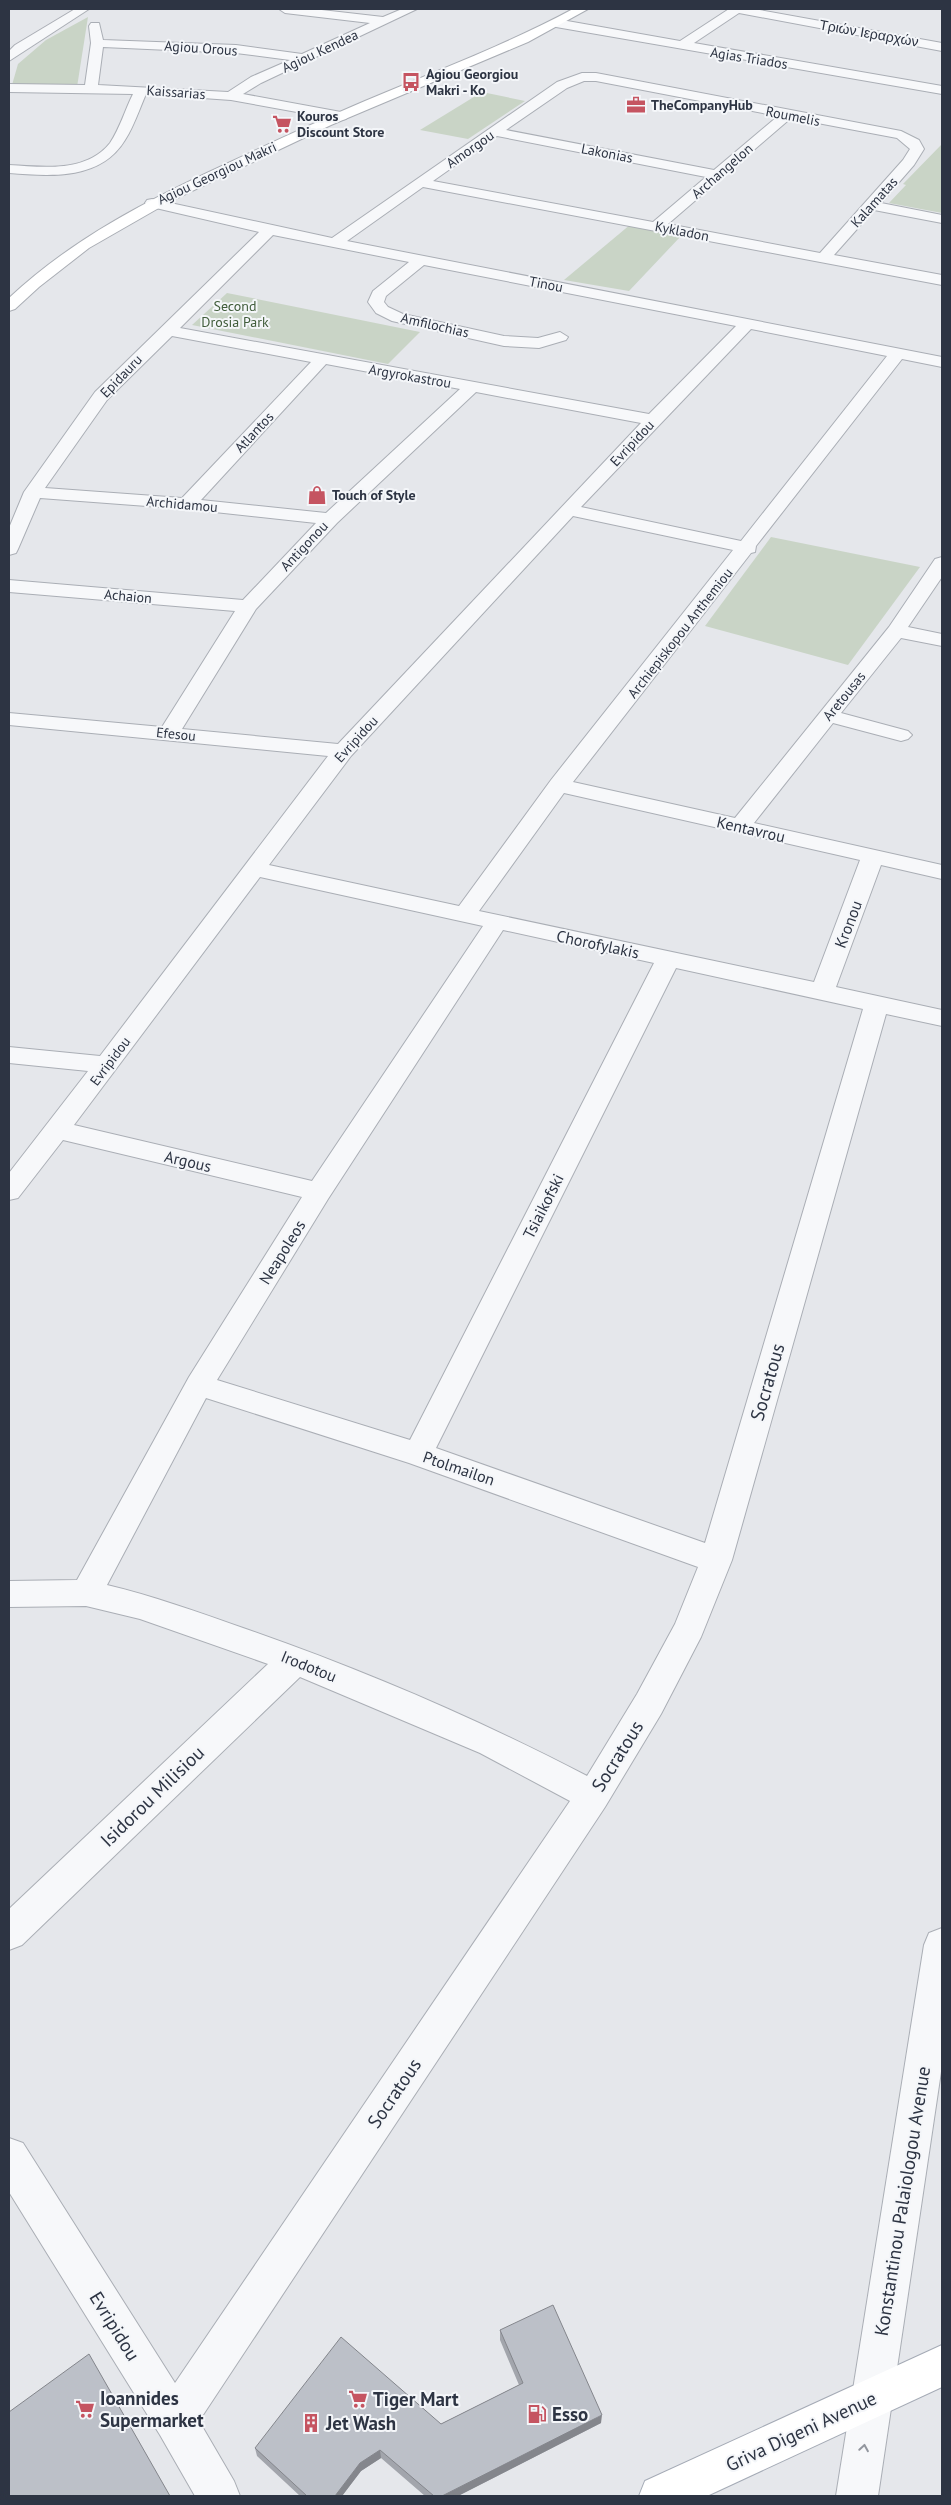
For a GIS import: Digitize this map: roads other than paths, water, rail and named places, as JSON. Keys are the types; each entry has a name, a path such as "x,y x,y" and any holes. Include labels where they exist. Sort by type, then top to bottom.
{"street":[{"path":"9,58 19,48 83,9"},
{"path":"92,89 97,43 93,9"},
{"path":"285,9 383,21"},
{"name":"Agiou Kendea","path":"231,96 256,80 410,9"},
{"name":"Agiou Georgiou Makri","path":"9,306 34,281 95,236 152,203 341,116 487,56 556,23 580,9"},
{"path":"681,46 736,9"},
{"name":"Τριών Ιεραρχών","path":"736,9 942,47"},
{"name":"Agias Triados","path":"556,23 942,90"},
{"name":"Agiou Orous","path":"97,43 236,49 304,58"},
{"name":"Amorgou","path":"335,242 562,85 573,80 596,76 612,79"},
{"name":"Roumelis","path":"612,79 787,115 901,135 914,143"},
{"name":"Kaissarias","path":"9,88 141,90 231,96 341,116"},
{"path":"9,169 65,170 93,163 103,157 114,146 141,90"},
{"name":"Archangelon","path":"657,226 787,115"},
{"name":"Lakonias","path":"496,132 717,175"},
{"name":"Kalamatas","path":"824,258 915,155 917,149 914,143"},
{"name":"Kykladon","path":"422,183 942,280"},
{"name":"Tinou","path":"152,203 270,230 942,362"},
{"path":"870,205 942,219"},
{"name":"Epidauru","path":"9,549 33,492 101,396 270,230"},
{"name":"Amfilochias","path":"421,260 379,294 376,302 382,310 398,318 504,341 539,343 560,337"},
{"name":"Evripidou","path":"9,1191 58,1130 343,751 653,420 747,324"},
{"name":"Argyrokastrou","path":"167,330 653,420"},
{"name":"Archiepiskopou Anthemiou","path":"464,915 559,785 748,548 898,353"},
{"name":"Atlantos","path":"187,504 322,359"},
{"name":"Antigonou","path":"169,733 248,606 330,519 472,387"},
{"name":"Archidamou","path":"33,492 187,504 330,519"},
{"path":"569,510 748,548"},
{"name":"Aretousas","path":"740,826 896,631 942,563"},
{"name":"Achaion","path":"9,586 248,606"},
{"path":"896,631 942,640"},
{"path":"829,716 901,735"},
{"name":"Efesou","path":"9,719 343,751"},
{"name":"Kentavrou","path":"559,785 942,872"},
{"name":"Kronou","path":"822,992 874,856"},
{"name":"Chorofylakis","path":"254,870 942,1018"},
{"name":"Neapoleos","path":"86,1593 199,1385 319,1192 497,922"},
{"name":"Tsiaikofski","path":"418,1454 668,959"},
{"name":"Socratous","path":"175,2420 592,1796 654,1696 690,1627 716,1560 877,1004"},
{"path":"9,1055 107,1065"},
{"name":"Argous","path":"58,1130 319,1192"},
{"name":"Ptolmailon","path":"199,1385 418,1454 716,1560"},
{"name":"Irodotou","path":"9,1594 86,1593 141,1606 295,1660 492,1743 592,1796"},
{"name":"Isidorou Milisiou","path":"9,1933 295,1660"},
{"name":"Konstantinou Palaiologou Avenue","path":"857,2496 942,1945"},
{"name":"Evripidou","path":"11,2166 175,2420 219,2496"},
{"name":"Griva Digeni Avenue","path":"660,2496 942,2366"}],"place":[{"name":"Agiou Georgiou Makri - Ko","path":"411,82"},
{"name":"TheCompanyHub","path":"636,105"},
{"name":"Kouros Discount Store","path":"282,124"},
{"name":"Touch of Style","path":"317,495"},
{"name":"Tiger Mart","path":"358,2399"},
{"name":"Ioannides Supermarket","path":"85,2409"},
{"name":"Esso","path":"537,2414"},
{"name":"Jet Wash","path":"311,2423"}],"park label":[{"name":"Second Drosia Park","path":"235,314"}]}
